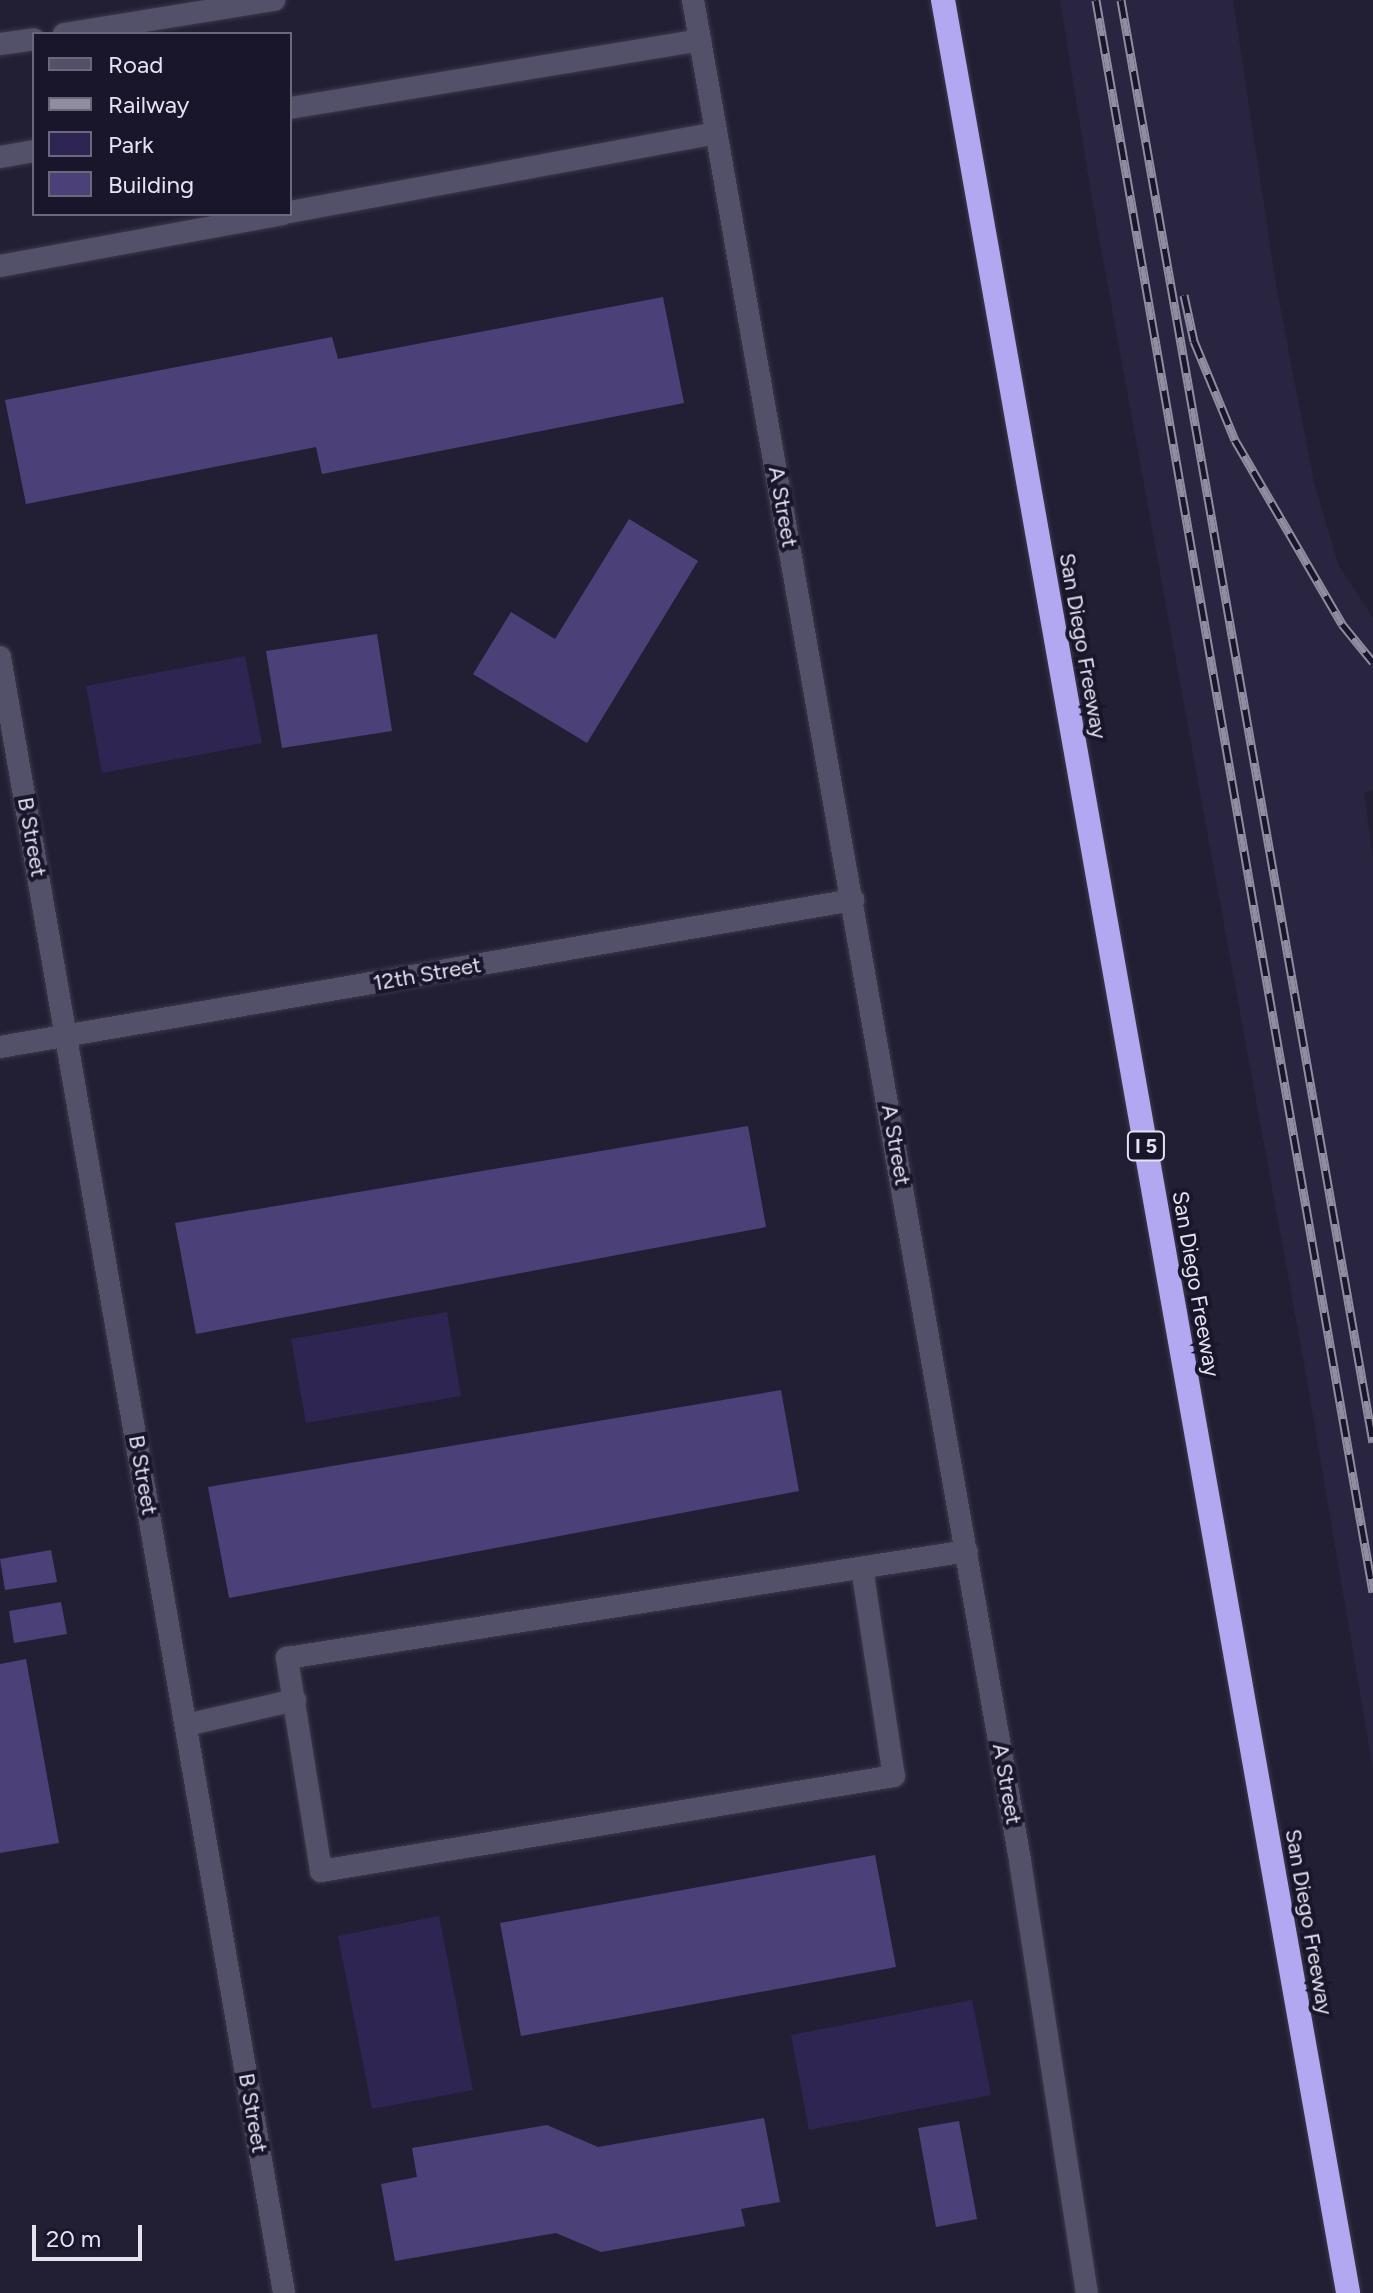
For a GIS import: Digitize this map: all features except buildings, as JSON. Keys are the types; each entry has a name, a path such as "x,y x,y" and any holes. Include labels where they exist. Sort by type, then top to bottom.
{"highway":[{"name":"San Diego Freeway","path":"943,0 1348,2293"}],"street":[{"path":"76,32 274,0"},
{"name":"A Street","path":"693,0 967,1551 1020,1861 1087,2293"},
{"path":"0,44 32,39"},
{"path":"292,108 700,40"},
{"path":"292,212 716,133"},
{"path":"0,157 32,151"},
{"path":"0,266 271,216"},
{"name":"B Street","path":"0,657 284,2293"},
{"name":"12th Street","path":"0,1047 853,900"},
{"path":"862,1568 894,1776 321,1871 287,1658 967,1551"},
{"path":"186,1725 295,1700"}],"shaded area":[{"path":"1060,0 1233,0 1277,291 1314,482 1338,564 1373,618 1373,790 1364,793 1373,858 1373,1769 1304,1363 1092,199"}],"green space":[{"path":"245,656 262,743 102,773 86,686"},
{"path":"447,1312 461,1396 306,1423 291,1339"},
{"path":"439,1916 473,2090 372,2109 338,1936"},
{"path":"972,2000 991,2095 809,2130 791,2035"}],"railway":[{"path":"1096,0 1373,1592"},
{"path":"1121,0 1373,1442"},
{"path":"1184,295 1194,341 1235,440 1342,624 1373,662"}]}
